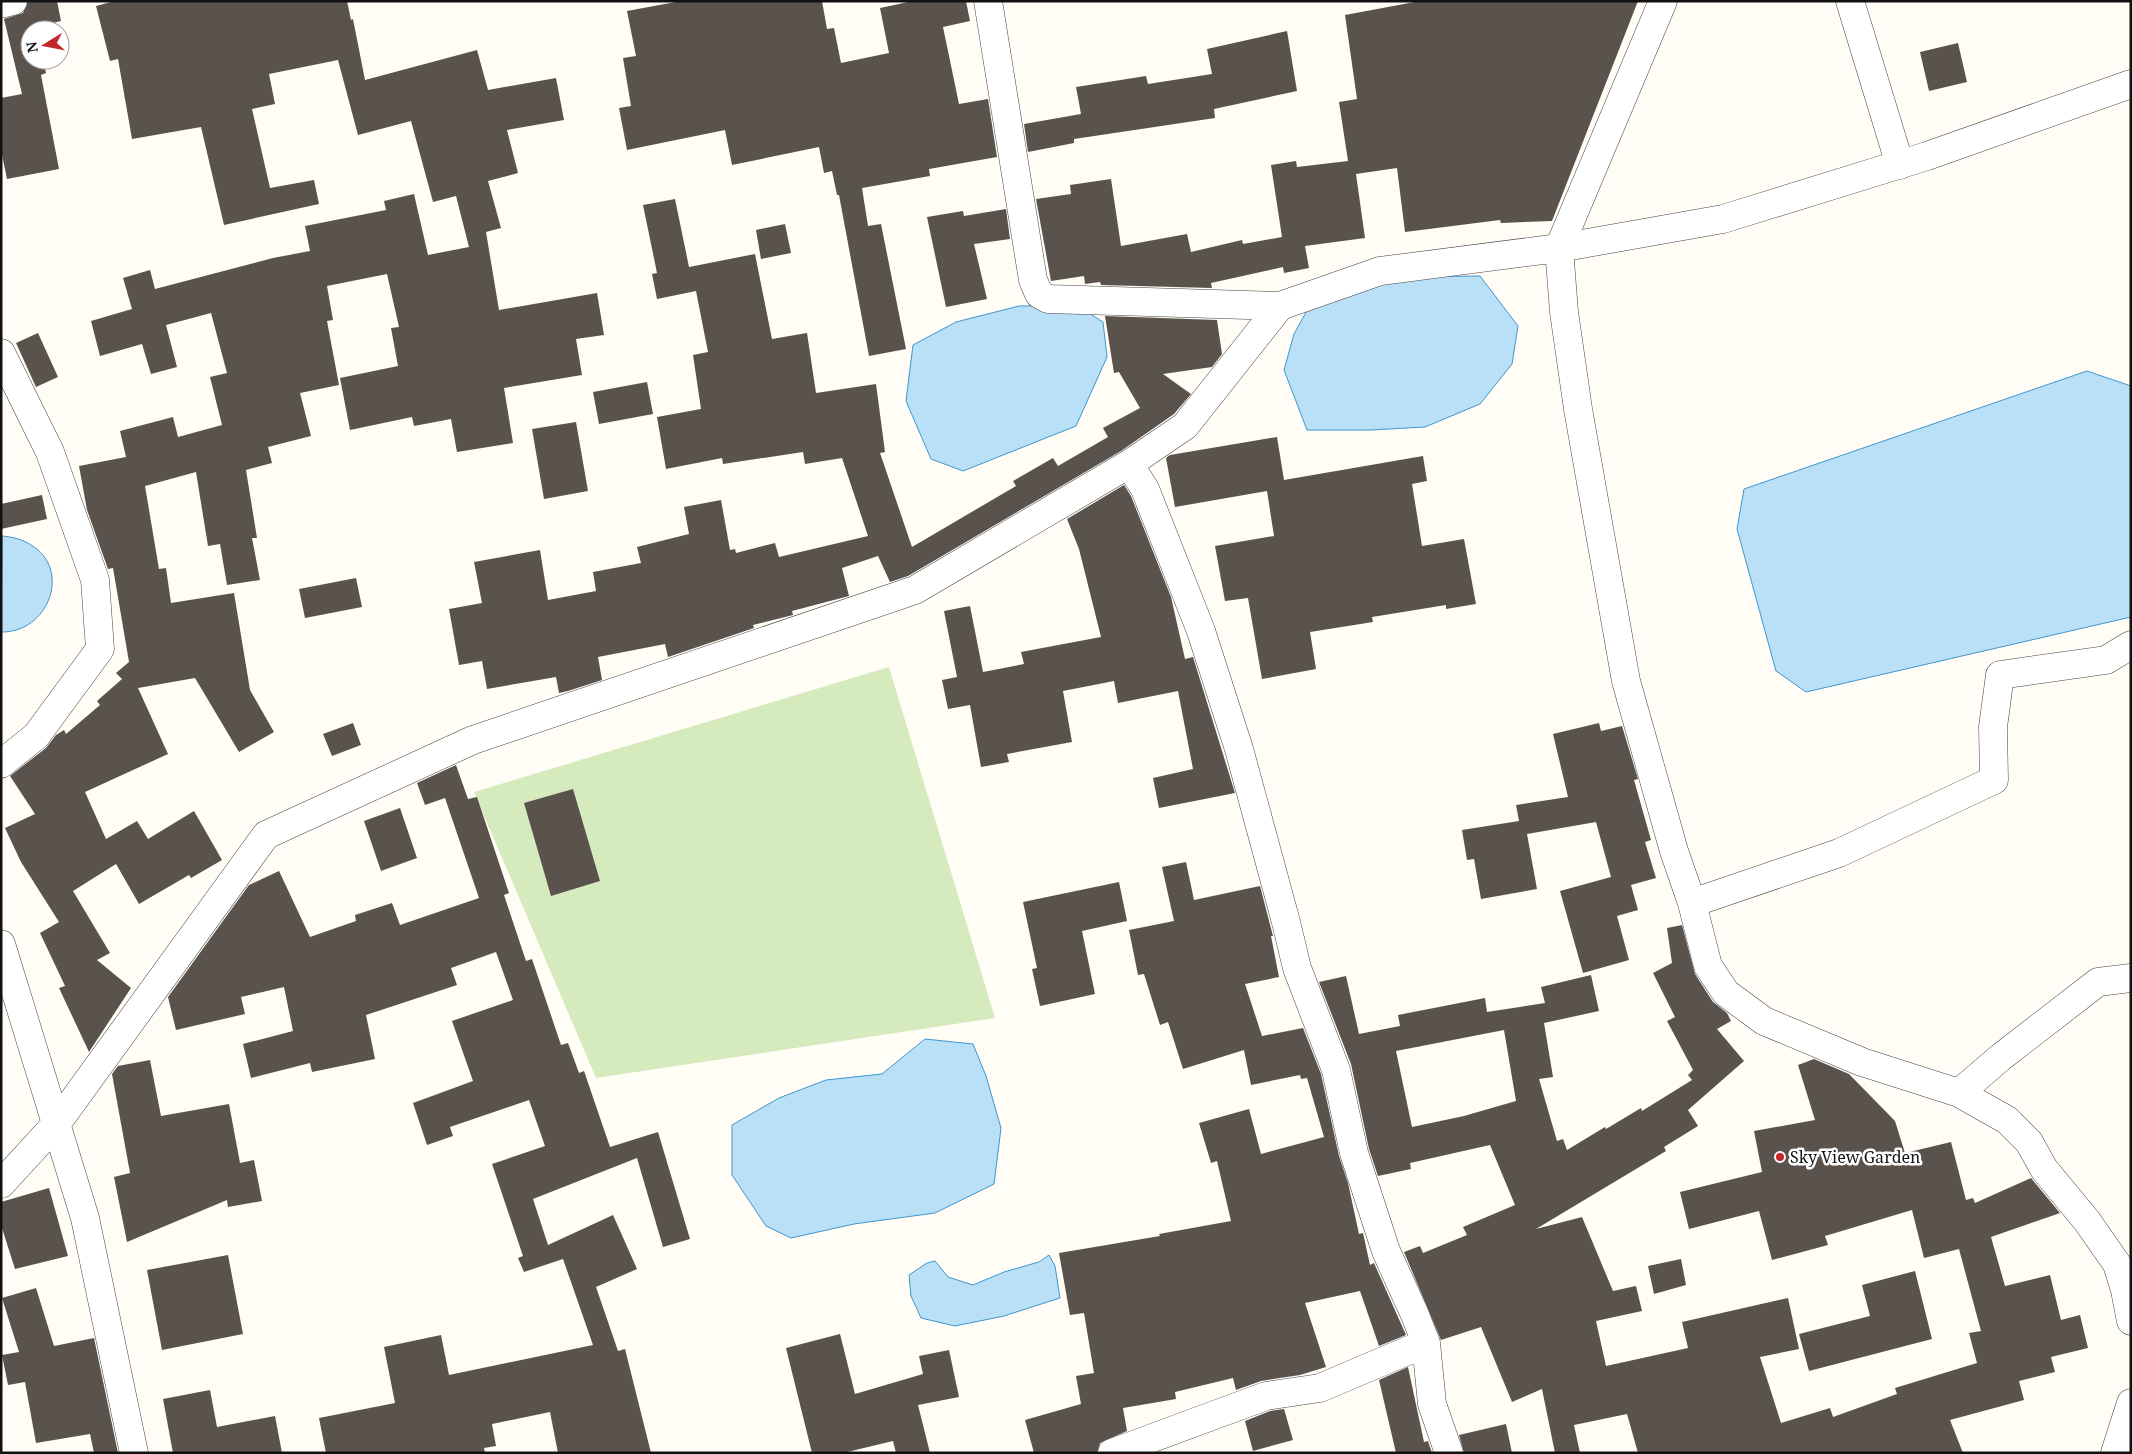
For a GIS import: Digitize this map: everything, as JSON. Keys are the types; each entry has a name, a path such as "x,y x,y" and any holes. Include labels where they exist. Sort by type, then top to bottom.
{"street":[{"path":"1,4 13,1"},
{"path":"988,1 1033,280 1039,294 1048,300 1280,306 1380,270 1559,248 1724,219 1900,165 2131,84"},
{"path":"1662,1 1559,248 1564,312 1578,409 1626,681 1674,850 1692,903 1708,966 1726,992 1764,1021 1862,1062 1959,1093 2007,1120 2030,1142 2044,1169 2087,1221 2117,1264 2125,1290 2131,1322"},
{"path":"1850,1 1900,165"},
{"path":"1,1184 57,1124 266,835 473,740 915,590 1129,464 1185,426 1280,306"},
{"path":"1,353 50,452 95,580 100,649 36,736 1,764"},
{"path":"1129,464 1145,489 1201,631 1240,749 1297,968 1336,1070 1360,1172 1386,1251 1426,1343 1432,1404 1449,1453"},
{"path":"1692,903 1839,853 1994,780 1993,727 2000,675 2106,660 2131,645"},
{"path":"1,944 85,1218 134,1453"},
{"path":"1959,1093 2001,1057 2098,982 2131,978"},
{"path":"1112,1453 1266,1396 1320,1388 1426,1343"},
{"path":"2115,1453 2131,1403"}],"green space":[{"path":"889,667 995,1018 596,1078 474,792"}],"water":[{"path":"1480,276 1518,326 1512,364 1480,404 1425,427 1371,430 1307,430 1284,370 1294,334 1310,305 1389,277"},
{"path":"1076,305 1103,322 1107,357 1076,426 963,471 931,459 906,401 913,345 956,322 1019,306"},
{"path":"2087,371 2131,386 2131,617 1806,692 1776,671 1737,529 1744,489"},
{"path":"2,536 24,541 43,556 50,569 52,583 49,598 42,611 32,622 18,630 1,632"},
{"path":"925,1039 973,1044 986,1076 1001,1128 994,1184 935,1213 854,1224 791,1238 766,1226 732,1175 732,1125 779,1098 826,1080 882,1074"},
{"path":"1049,1255 1055,1266 1060,1298 1004,1316 955,1326 921,1318 911,1296 909,1275 927,1263 935,1261 948,1277 973,1285 1004,1272 1039,1262"}],"building":[{"path":"28,1 57,1 61,20 20,20 20,70 45,70 46,73 41,75 59,169 7,179 1,150 1,98 22,94 4,19 23,13"},
{"path":"115,1 347,1 351,20 353,19 365,80 477,50 488,90 556,78 564,120 507,130 518,173 488,181 501,228 486,232 499,310 597,293 604,335 576,339 582,375 504,388 513,443 457,452 451,419 414,426 412,417 350,430 340,378 398,366 391,328 399,327 387,274 327,286 333,320 327,321 339,385 300,393 311,436 268,447 272,463 246,470 257,538 252,538 260,580 227,585 220,544 208,546 196,472 145,486 159,569 166,568 171,603 234,593 250,690 274,732 239,752 195,678 138,688 168,754 85,792 106,839 137,821 148,839 194,811 222,860 191,878 189,875 139,904 116,864 73,891 110,953 97,960 131,988 89,1052 59,988 65,986 40,933 59,922 21,862 5,828 35,814 10,776 46,748 56,735 64,730 66,734 100,705 97,701 122,679 116,673 129,662 113,568 108,569 87,510 79,466 126,457 120,431 173,417 178,437 222,425 210,377 227,373 211,313 166,325 177,367 151,374 142,344 100,356 91,321 132,309 123,278 150,270 155,289 273,258 310,251 305,226 386,210 384,201 414,194 428,255 469,247 456,196 433,202 411,121 358,135 338,60 269,74 275,104 252,109 270,188 314,180 319,204 224,225 201,127 132,139 118,59 110,61 96,6"},
{"path":"681,1 822,1 827,29 834,28 841,63 889,53 880,8 913,1 966,1 970,21 943,27 959,104 988,99 997,157 929,169 930,176 862,188 868,226 881,224 906,349 869,356 839,195 837,195 832,171 824,173 819,147 732,165 725,130 627,150 619,108 631,106 623,58 636,56 627,11"},
{"path":"1420,1 1638,1 1552,221 1501,223 1500,220 1405,232 1397,168 1356,174 1365,238 1305,246 1309,268 1284,273 1283,267 1211,283 1212,288 1101,285 1100,282 1085,284 1084,276 1051,281 1036,199 1071,194 1070,185 1111,179 1121,246 1187,234 1191,252 1242,240 1243,244 1282,237 1271,165 1296,161 1297,167 1348,161 1339,102 1357,99 1345,15"},
{"path":"1287,31 1297,91 1214,109 1215,118 1074,139 1074,143 1028,152 1024,124 1081,114 1076,87 1146,76 1148,84 1212,74 1207,49"},
{"path":"1958,43 1967,82 1929,91 1920,52"},
{"path":"675,199 689,267 755,254 772,339 807,333 816,393 876,384 885,452 880,453 912,547 1016,486 1013,481 1053,458 1058,466 1108,437 1103,428 1140,408 1119,372 1114,373 1105,316 1217,320 1222,354 1212,367 1163,374 1191,394 1174,414 1121,451 908,576 890,582 878,556 842,568 849,596 792,611 793,615 753,625 754,628 668,657 665,644 598,657 602,680 568,691 559,693 556,677 487,689 482,661 459,665 449,609 482,603 474,562 540,550 548,600 596,591 593,572 641,563 637,547 689,534 684,507 721,500 730,550 735,549 736,553 775,543 779,557 868,536 842,458 805,464 803,452 723,464 722,458 666,469 657,417 701,409 693,355 708,352 696,291 657,299 652,274 657,273 643,205"},
{"path":"1006,209 1010,239 974,244 987,299 946,307 927,217 963,211 964,216"},
{"path":"785,224 791,253 761,259 756,230"},
{"path":"38,333 58,377 36,387 16,343"},
{"path":"647,382 653,414 599,424 593,392"},
{"path":"576,422 588,491 544,499 532,429"},
{"path":"1277,437 1284,480 1423,456 1427,481 1412,484 1422,546 1464,539 1476,604 1446,609 1446,605 1372,617 1373,622 1310,632 1316,669 1262,679 1248,598 1225,601 1215,546 1274,536 1267,491 1175,507 1166,458 1170,455"},
{"path":"1124,485 1131,496 1171,597 1185,659 1193,657 1235,793 1159,808 1153,778 1193,769 1178,691 1118,703 1114,681 1063,691 1072,742 1007,754 1009,762 981,767 970,705 948,709 942,680 957,677 944,611 970,606 983,672 1024,664 1021,652 1101,637 1079,549 1067,519"},
{"path":"42,495 47,519 1,529 1,504"},
{"path":"356,578 362,607 305,618 299,589"},
{"path":"353,723 361,745 332,756 323,734"},
{"path":"1599,723 1601,731 1622,726 1638,779 1634,780 1651,840 1645,842 1656,878 1631,885 1638,910 1617,916 1629,960 1583,973 1560,891 1611,877 1596,822 1527,834 1537,889 1481,899 1474,859 1467,860 1462,830 1519,821 1516,805 1568,797 1553,734"},
{"path":"456,765 468,799 477,797 509,893 504,895 526,961 532,959 561,1045 568,1043 579,1073 584,1071 610,1147 658,1132 690,1239 663,1247 637,1158 533,1199 548,1245 613,1215 637,1269 596,1287 618,1351 625,1349 651,1453 558,1453 550,1412 492,1424 496,1446 484,1448 485,1453 326,1453 319,1418 395,1403 384,1347 441,1335 449,1375 593,1345 563,1259 524,1272 518,1258 523,1256 492,1164 545,1146 529,1100 450,1127 453,1136 427,1145 413,1103 473,1081 452,1021 513,1000 496,952 451,968 457,985 366,1015 375,1059 312,1072 310,1063 251,1078 243,1044 293,1031 284,987 241,997 245,1014 176,1030 168,997 249,885 279,871 310,937 356,921 355,915 392,903 400,925 479,898 445,798 425,805 417,783"},
{"path":"573,789 600,881 551,896 524,803"},
{"path":"400,808 417,858 381,871 364,821"},
{"path":"1186,862 1194,900 1260,886 1273,936 1271,936 1279,977 1245,984 1262,1036 1303,1028 1321,1074 1359,1234 1363,1233 1370,1265 1374,1263 1406,1335 1379,1346 1360,1291 1305,1303 1326,1367 1300,1375 1261,1381 1236,1390 1233,1378 1175,1392 1176,1399 1123,1408 1127,1431 1100,1443 1097,1453 1034,1453 1025,1420 1081,1404 1076,1376 1094,1373 1084,1313 1070,1315 1059,1253 1160,1236 1159,1234 1231,1221 1217,1161 1211,1163 1199,1123 1249,1109 1261,1154 1324,1137 1307,1078 1301,1079 1300,1075 1251,1085 1244,1050 1183,1069 1168,1022 1160,1025 1144,974 1138,975 1129,930 1174,921 1162,867"},
{"path":"1119,882 1127,921 1082,931 1095,994 1040,1006 1032,969 1037,968 1023,902"},
{"path":"1682,925 1695,974 1713,1002 1727,1013 1731,1021 1717,1029 1744,1061 1688,1110 1698,1126 1664,1147 1666,1151 1536,1229 1582,1217 1613,1291 1636,1286 1642,1311 1596,1321 1606,1366 1688,1348 1682,1322 1788,1298 1799,1349 1760,1357 1781,1423 1830,1408 1833,1417 1897,1394 1895,1388 1977,1363 1969,1333 1981,1331 1959,1249 1924,1258 1912,1210 1825,1236 1828,1245 1772,1260 1759,1211 1689,1229 1680,1192 1762,1172 1754,1131 1815,1120 1798,1065 1814,1059 1849,1074 1895,1121 1905,1153 1951,1142 1966,1200 1973,1198 1975,1203 2031,1178 2060,1213 1991,1237 2005,1286 2050,1275 2061,1320 2080,1315 2088,1348 2051,1357 2055,1372 2019,1381 2024,1400 1950,1420 1963,1453 1638,1453 1627,1414 1574,1425 1580,1453 1555,1453 1542,1389 1512,1402 1481,1327 1441,1340 1404,1252 1420,1246 1423,1253 1467,1235 1463,1227 1515,1205 1490,1145 1410,1163 1411,1169 1378,1176 1369,1149 1351,1064 1319,982 1346,976 1359,1034 1400,1026 1398,1015 1485,998 1487,1012 1545,1003 1541,987 1591,975 1599,1011 1544,1023 1553,1077 1539,1079 1557,1141 1563,1139 1567,1150 1641,1108 1642,1111 1692,1080 1688,1075 1693,1070 1667,1021 1675,1017 1653,973 1672,963 1667,928","holes":["1504,1030 1516,1101 1464,1116 1412,1127 1396,1051"]},
{"path":"150,1060 161,1116 229,1104 240,1163 254,1160 262,1201 228,1207 227,1200 127,1242 114,1177 130,1173 112,1074 118,1066"},
{"path":"49,1188 68,1256 15,1269 1,1225 1,1202"},
{"path":"228,1255 243,1334 162,1350 147,1270"},
{"path":"1681,1259 1686,1285 1654,1294 1648,1266"},
{"path":"1915,1271 1932,1339 1809,1371 1799,1334 1870,1316 1862,1285"},
{"path":"36,1288 54,1346 94,1338 118,1453 94,1453 90,1434 36,1443 25,1382 8,1385 2,1355 19,1352 2,1298"},
{"path":"840,1334 855,1394 923,1374 919,1356 949,1350 959,1397 918,1405 930,1453 896,1453 893,1441 843,1453 812,1453 786,1348"},
{"path":"1408,1367 1424,1442 1428,1441 1432,1453 1396,1453 1379,1380"},
{"path":"210,1390 217,1427 275,1416 282,1453 173,1453 163,1399"},
{"path":"1284,1409 1293,1440 1253,1451 1245,1421 1270,1411"},
{"path":"1506,1424 1512,1453 1464,1453 1459,1435"}],"place":[{"name":"Sky View Garden","path":"1780,1157"}]}
